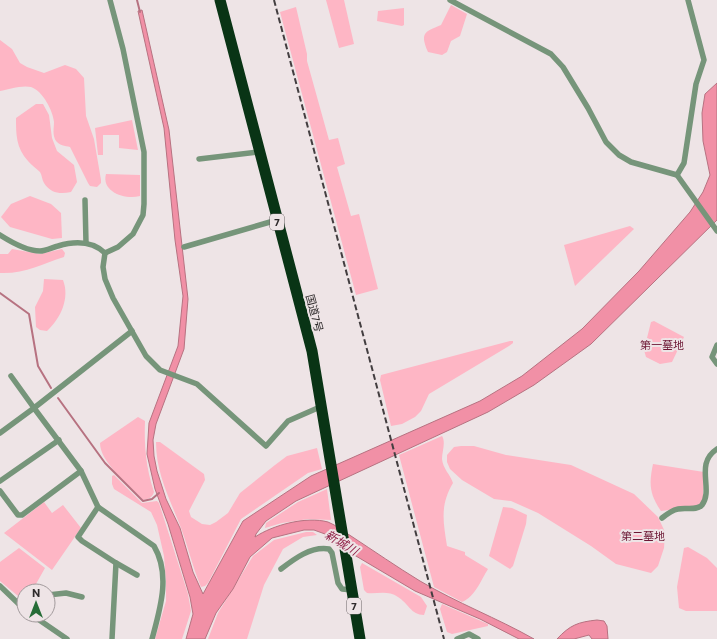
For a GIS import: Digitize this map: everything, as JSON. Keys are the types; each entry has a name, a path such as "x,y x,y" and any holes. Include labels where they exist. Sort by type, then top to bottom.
{"highway":[{"name":"国道7号","path":"220,0 276,220 312,351 320,407 328,445 360,639"}],"street":[{"path":"105,253 118,247 133,234 143,215 145,183 144,152 123,49 110,0"},
{"path":"450,0 551,54 564,67 606,142 619,155 645,167 665,170 677,175 684,187 716,230"},
{"path":"677,175 684,163 696,84 704,60 688,0"},
{"path":"199,159 259,152"},
{"path":"85,200 86,243"},
{"path":"184,247 276,220"},
{"path":"0,235 24,247 41,251 60,245 86,243 98,246 105,253"},
{"path":"105,253 103,267 105,279 113,298 146,356 160,370 197,384 266,446 288,421 320,407"},
{"path":"0,433 132,331"},
{"path":"717,345 712,357 717,364"},
{"path":"11,376 81,471 98,507 154,546 159,556 163,599 152,639"},
{"path":"0,481 59,440"},
{"path":"662,518 668,513 678,509 697,508 701,506 705,500 705,467 710,454 717,449"},
{"path":"0,491 18,515 22,516 81,471"},
{"path":"98,507 78,537 116,563 137,575"},
{"path":"281,569 299,556 309,552 329,549 332,553 338,583 342,589 352,590"},
{"path":"112,639 116,563"},
{"path":"0,586 16,601"},
{"path":"56,594 66,593 82,598"},
{"path":"44,623 67,639"},
{"path":"457,639 469,634 478,639"}],"green space":[{"path":"326,0 344,0 354,44 339,48"},
{"path":"451,5 467,14 460,36 451,41 447,52 442,55 428,52 424,41 425,34 441,25"},
{"path":"296,7 307,54 307,61 329,140 338,138 345,164 337,167 351,216 359,214 378,289 356,295 280,12"},
{"path":"404,8 404,25 402,26 377,21 378,11"},
{"path":"0,40 12,49 20,63 27,67 44,73 65,65 76,69 84,78 86,116 94,139 101,180 101,183 97,187 90,186 70,147 56,141 52,112 40,93 31,87 24,86 0,91"},
{"path":"36,104 43,104 49,115 52,138 57,151 74,165 77,182 71,192 60,193 47,187 40,172 28,161 19,146 16,118"},
{"path":"132,120 138,150 119,148 119,135 103,135 103,155 98,155 95,128"},
{"path":"106,174 140,175 140,196 121,196 111,190 107,186 105,180"},
{"path":"30,196 51,204 61,213 62,238 52,239 10,227 1,217 11,204"},
{"path":"630,226 634,229 575,286 564,245"},
{"path":"12,249 40,254 62,249 65,253 64,257 33,268 17,272 0,273 0,254 8,254"},
{"path":"44,279 63,280 65,287 65,301 63,307 52,326 47,331 40,330 36,327 35,307 43,291"},
{"name":"第一墓地","path":"654,321 684,337 672,362 660,364 646,357 644,350 651,322"},
{"path":"513,341 513,343 509,346 429,394 421,411 415,417 402,424 391,426 380,380 381,375"},
{"path":"138,417 145,421 146,457 154,492 150,498 143,500 110,466 101,451 100,443"},
{"path":"442,436 444,444 442,459 445,469 453,483 444,506 444,529 447,546 465,552 465,555 488,569 471,596 462,602 434,587 399,455"},
{"path":"156,442 160,442 204,474 205,480 189,511 191,517 202,524 210,525 228,513 240,493 287,456 317,448 322,469 308,473 241,519 208,583 201,587 161,476 158,465"},
{"name":"第二墓地","path":"474,446 506,455 571,465 634,494 658,517 665,532 664,548 658,566 651,573 616,564 591,546 538,513 511,501 494,499 462,480 450,469 447,462 447,455 454,447"},
{"path":"653,464 704,472 703,499 700,506 661,511 652,494 651,477"},
{"path":"114,475 142,503 157,501 159,503 188,594 191,611 182,639 155,639 166,601 164,556 157,525 151,512 114,489 112,484 112,476"},
{"path":"327,489 331,520 308,519 282,523 265,528 266,523 298,502"},
{"path":"44,502 52,513 63,505 81,528 52,570 4,533"},
{"path":"503,507 512,508 527,515 526,524 513,566 510,569 489,556"},
{"path":"306,532 313,532 317,535 303,537 283,549 264,585 247,639 208,639 218,613 253,556 274,540"},
{"path":"688,547 707,558 717,568 717,611 686,611 679,608 677,587 684,548"},
{"path":"19,548 45,568 37,583 16,583 16,594 0,581 0,562"},
{"path":"362,563 421,597 427,606 424,615 416,613 401,599 394,595 387,593 367,593 364,590 360,567"},
{"path":"442,604 488,624 488,626 452,634 447,632 440,609"}],"water":[{"name":"新城川","path":"142,10 169,130 188,299 184,349 156,424 153,440 154,456 166,499 180,528 193,572 203,594 243,521 311,476 480,401 522,376 582,329 639,271 690,212 703,192 710,175 703,141 702,113 705,94 717,83 717,220 591,344 534,385 488,412 296,501 266,521 255,537 280,525 310,520 328,522 420,581 534,639 519,639 480,619 415,591 334,543 325,534 314,530 304,530 272,538 250,557 233,589 216,613 205,639 186,639 193,614 190,597 168,524 155,489 147,454 149,423 178,346 183,296 175,240 164,128 138,11"},
{"path":"597,620 604,621 607,626 608,639 592,639 589,635 574,639 557,639 570,627"}],"waterway":[{"path":"137,0 140,12"},
{"path":"0,293 29,314 38,366 51,388"},
{"path":"58,398 105,463 143,501 152,499 159,493"}],"railway":[{"path":"274,0 444,639"}]}
